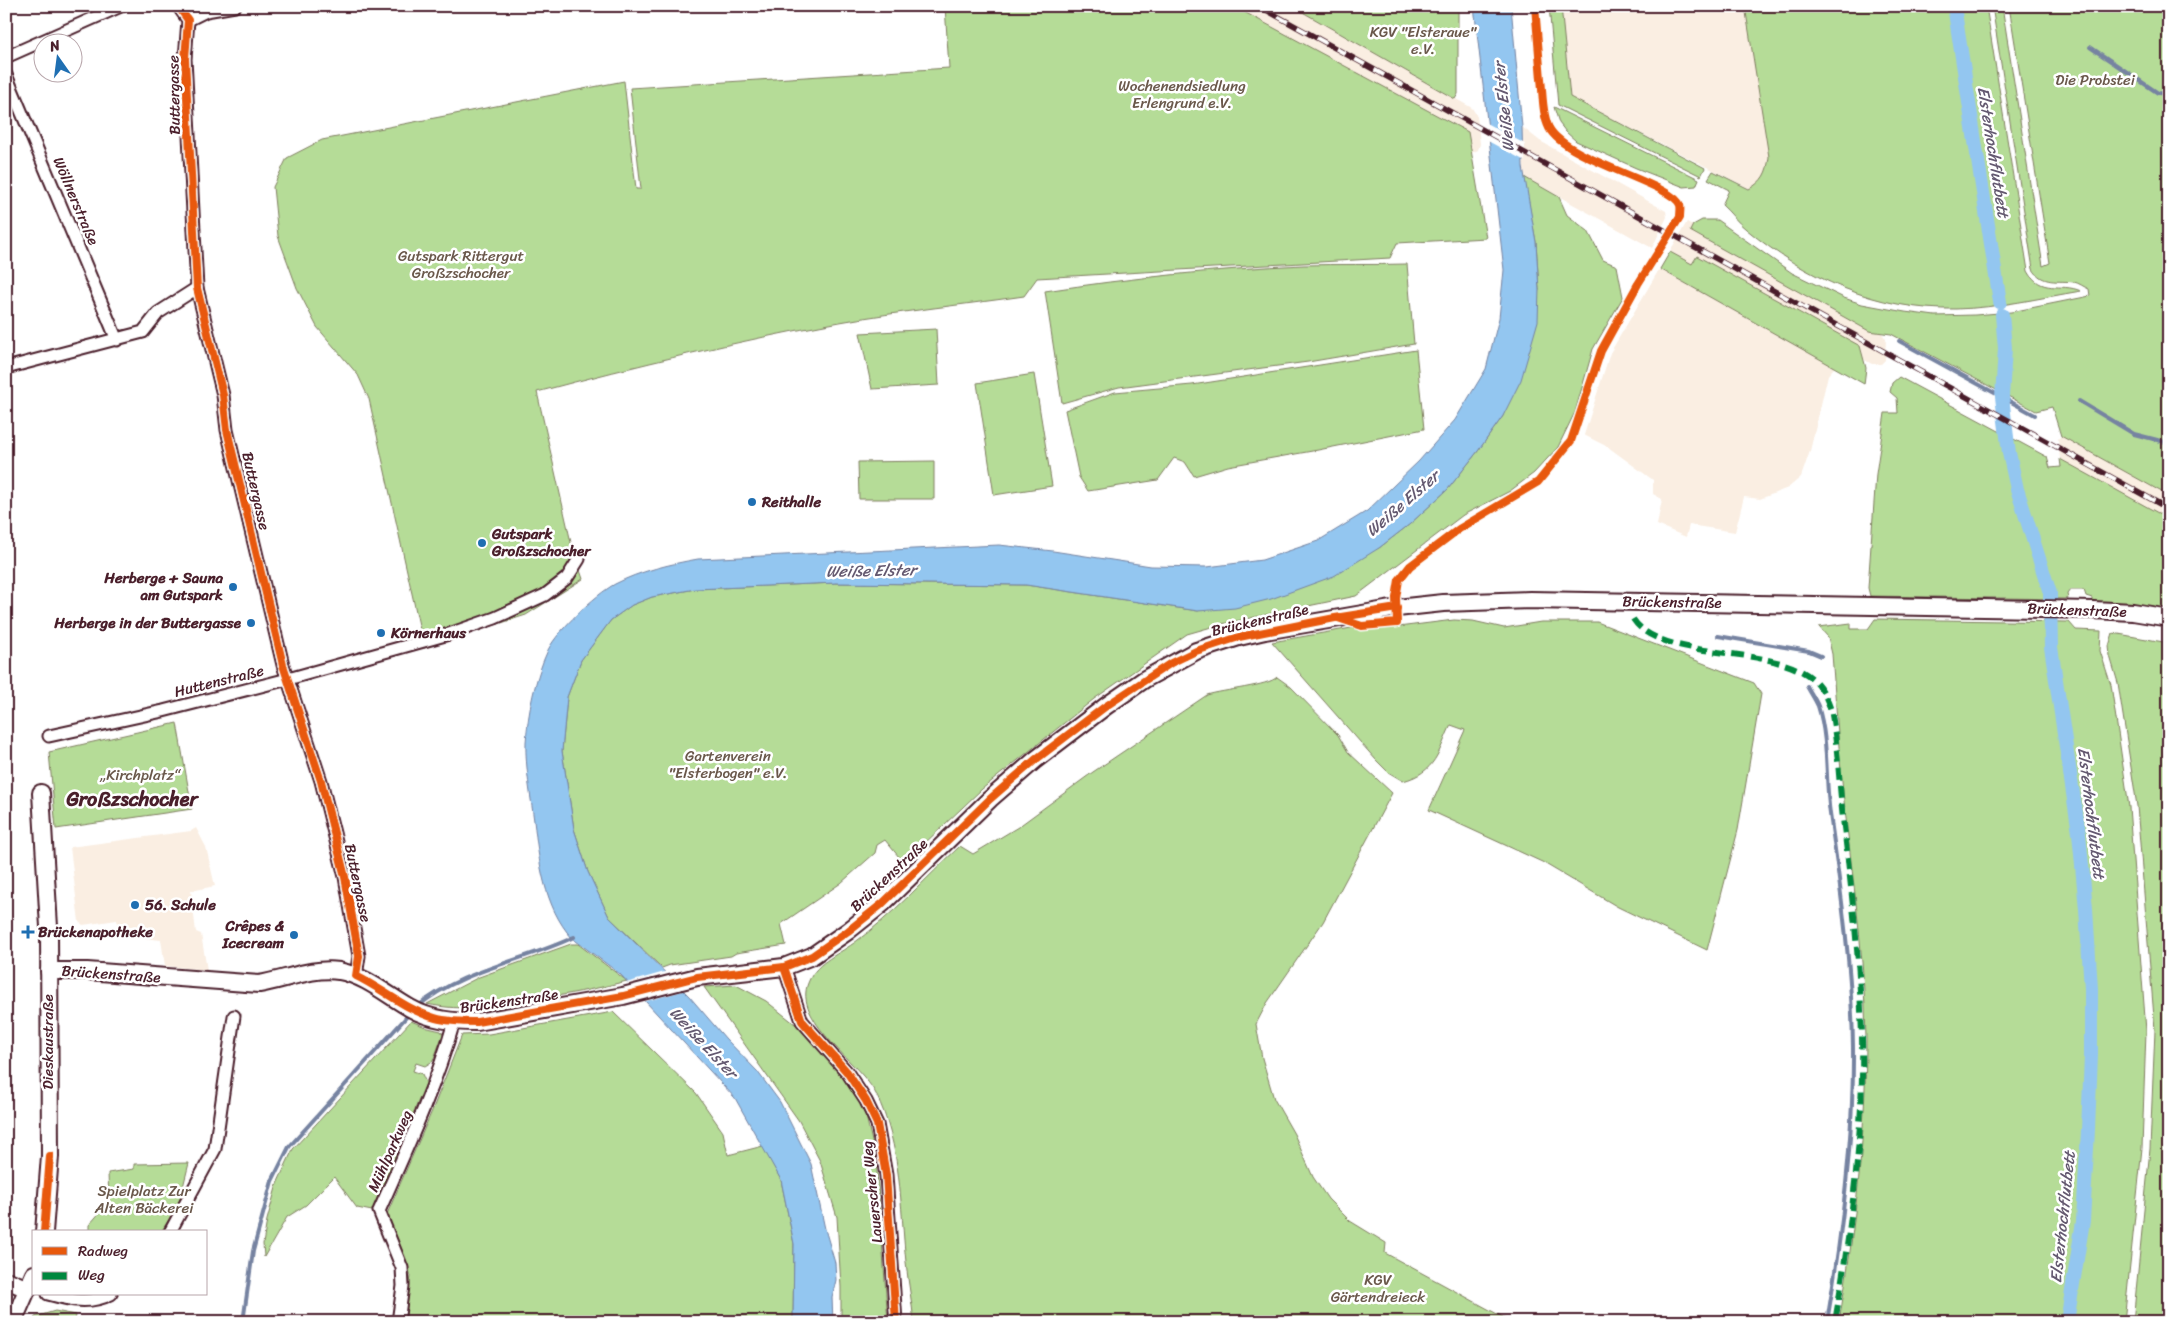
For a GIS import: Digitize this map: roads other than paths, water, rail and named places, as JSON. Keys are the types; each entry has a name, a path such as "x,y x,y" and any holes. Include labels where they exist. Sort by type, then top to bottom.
{"main road":[{"name":"Brückenstraße","path":"49,970 87,971 238,984 259,984 279,981 324,970 339,971 356,976 404,1005 435,1018 454,1022 477,1022 623,996 687,980 784,967 812,956 875,909 990,799 1035,760 1106,706 1172,663 1196,651 1222,642 1256,633 1335,618 1443,604 1546,600 2093,610 2133,612 2169,618"},
{"name":"Dieskaustraße","path":"41,793 49,927 50,1156 44,1230"},
{"path":"6,1280 32,1284 13,1322"}],"street":[{"path":"178,6 188,20 206,11 235,6"},
{"path":"7,54 113,8"},
{"name":"Buttergasse","path":"188,20 185,59 197,288 223,395 227,430 261,575 288,679 321,781 345,877 358,956 356,976"},
{"name":"Wöllnerstraße","path":"6,75 117,340"},
{"path":"6,368 41,357 117,340 143,332 158,313 197,288"},
{"name":"Huttenstraße","path":"49,736 163,711 288,679 449,634 495,618 545,595 567,578 579,559"},
{"name":"Lauerscher Weg","path":"784,967 802,1021 847,1072 866,1101 877,1124 886,1175 896,1322"},
{"path":"171,1230 215,1149 234,1016"},
{"name":"Mühlparkweg","path":"398,1322 403,1286 402,1268 379,1211 426,1106 441,1068 454,1022"},
{"path":"55,1296 72,1301 98,1301 107,1296"}],"water":[{"name":"Weiße Elster","path":"1474,6 1511,6 1522,127 1523,167 1536,242 1539,290 1538,321 1521,380 1503,416 1448,489 1410,524 1379,548 1334,576 1271,599 1235,608 1198,611 1026,585 836,583 695,589 652,597 632,605 611,620 581,660 567,697 562,751 574,829 588,872 609,917 689,996 757,1071 780,1102 811,1164 825,1229 835,1263 836,1280 832,1297 833,1322 793,1322 794,1244 781,1180 735,1098 620,974 572,938 563,926 549,898 538,852 526,751 530,707 539,672 548,650 560,633 578,614 615,584 655,568 698,559 999,545 1151,566 1207,567 1262,560 1318,541 1367,511 1419,461 1455,420 1486,369 1499,318 1504,270"}],"waterway":[{"name":"Elsterhochflutbett","path":"1954,6 2000,302"},
{"path":"2090,47 2158,93 2169,94"},
{"name":"Elsterhochflutbett","path":"2002,315 2005,348 2002,397 2009,453 2017,489 2050,593 2051,647 2079,833 2086,909 2091,989 2088,1130 2083,1221 2067,1322"},
{"path":"1899,341 2035,415"},
{"path":"2079,401 2134,434 2169,443"},
{"path":"1718,636 1809,651 1821,656"},
{"path":"1807,686 1818,706 1824,732 1828,801 1851,989 1853,1047 1853,1081 1846,1185 1838,1254 1827,1322"},
{"path":"417,1007 435,994 473,975 574,937"},
{"path":"243,1322 253,1251 272,1181 289,1147 410,1013"}],"railway":[{"path":"1259,6 2169,509"}],"place":[{"name":"Reithalle","path":"752,502"},
{"name":"Gutspark Großzschocher","path":"482,543"},
{"name":"Herberge + Sauna am Gutspark","path":"233,587"},
{"name":"Herberge in der Buttergasse","path":"251,623"},
{"name":"Körnerhaus","path":"381,633"},
{"name":"56. Schule","path":"135,905"},
{"name":"Brückenapotheke","path":"28,932"},
{"name":"Crêpes & Icecream","path":"294,935"}],"district":[{"name":"Großzschocher","path":"132,799"}],"park label":[{"name":"KGV \"Elsteraue\" e.V.","path":"1423,40"},
{"name":"Die Probstei","path":"2095,80"},
{"name":"Wochenendsiedlung Erlengrund e.V.","path":"1182,94"},
{"name":"Gutspark Rittergut Großzschocher","path":"461,264"},
{"name":"Gartenverein \"Elsterbogen\" e.V.","path":"728,764"},
{"name":"„Kirchplatz“","path":"140,775"},
{"name":"Spielplatz Zur Alten Bäckerei","path":"144,1200"},
{"name":"KGV Gärtendreieck","path":"1378,1288"}]}
